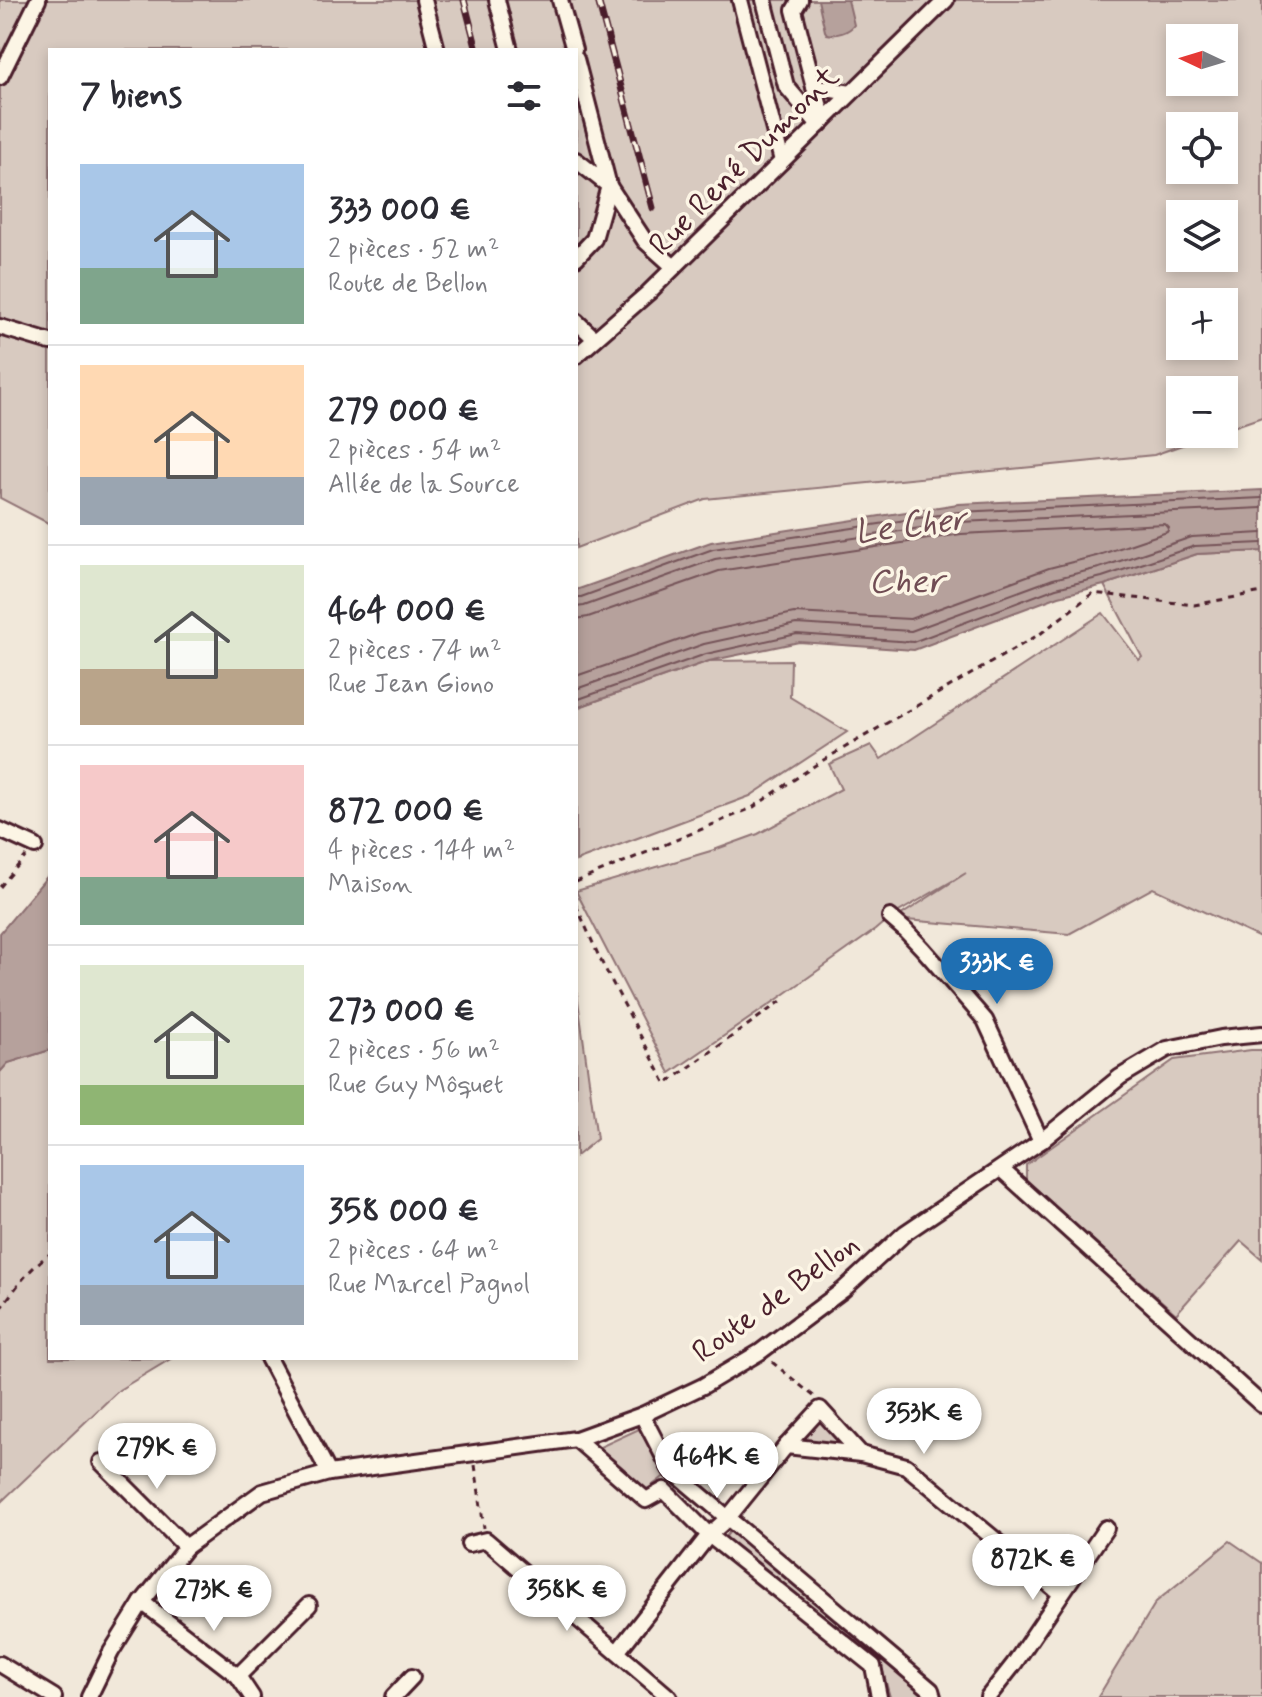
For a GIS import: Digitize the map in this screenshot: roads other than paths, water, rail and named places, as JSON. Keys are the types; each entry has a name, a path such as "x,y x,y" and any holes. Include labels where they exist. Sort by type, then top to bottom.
{"street":[{"path":"0,77 38,0"},
{"path":"424,0 436,48"},
{"path":"497,0 509,48"},
{"path":"560,0 573,48"},
{"path":"740,0 782,161"},
{"path":"764,0 786,86 821,123"},
{"name":"Rue René Dumont","path":"578,354 648,293 946,0"},
{"path":"795,3 821,123"},
{"path":"578,67 609,186 594,239 578,256"},
{"path":"814,87 851,93"},
{"path":"578,162 609,186 645,241 674,267"},
{"path":"578,323 595,339"},
{"path":"0,327 48,341"},
{"path":"0,830 35,846"},
{"path":"890,917 923,949 985,1020 1041,1141"},
{"name":"Route de Bellon","path":"89,1697 111,1652 142,1602 186,1547 262,1492 329,1473 576,1439 642,1415 703,1386 760,1352 843,1290 905,1233 1041,1141 1120,1077 1167,1049 1221,1038 1262,1034"},
{"path":"1001,1169 1262,1405"},
{"path":"269,1360 329,1473"},
{"path":"618,1651 709,1535 727,1519 820,1409 861,1454"},
{"path":"642,1415 670,1469 931,1690 933,1697"},
{"path":"576,1439 646,1500 664,1490 677,1475"},
{"path":"786,1446 861,1454 906,1466 1061,1594"},
{"path":"101,1462 186,1547"},
{"path":"664,1490 709,1535 873,1666 879,1697"},
{"path":"988,1697 1014,1664 1106,1528"},
{"path":"469,1544 486,1540 669,1697"},
{"path":"142,1602 238,1676 252,1697"},
{"path":"238,1676 309,1605"},
{"path":"0,1664 54,1697"},
{"path":"393,1697 412,1677"}],"water":[{"path":"818,0 848,0 854,25 842,33 827,34"},
{"name":"Cher","path":"1262,490 1262,551 1197,554 1104,585 1059,596 914,650 799,642 709,661 578,707 578,589 711,542 958,504"},
{"path":"48,875 48,1051 8,1063 0,1072 0,933"}],"railway":[{"path":"464,0 476,48"},
{"path":"598,0 653,208"}],"water label":[{"name":"Le Cher","path":"910,524"}]}
